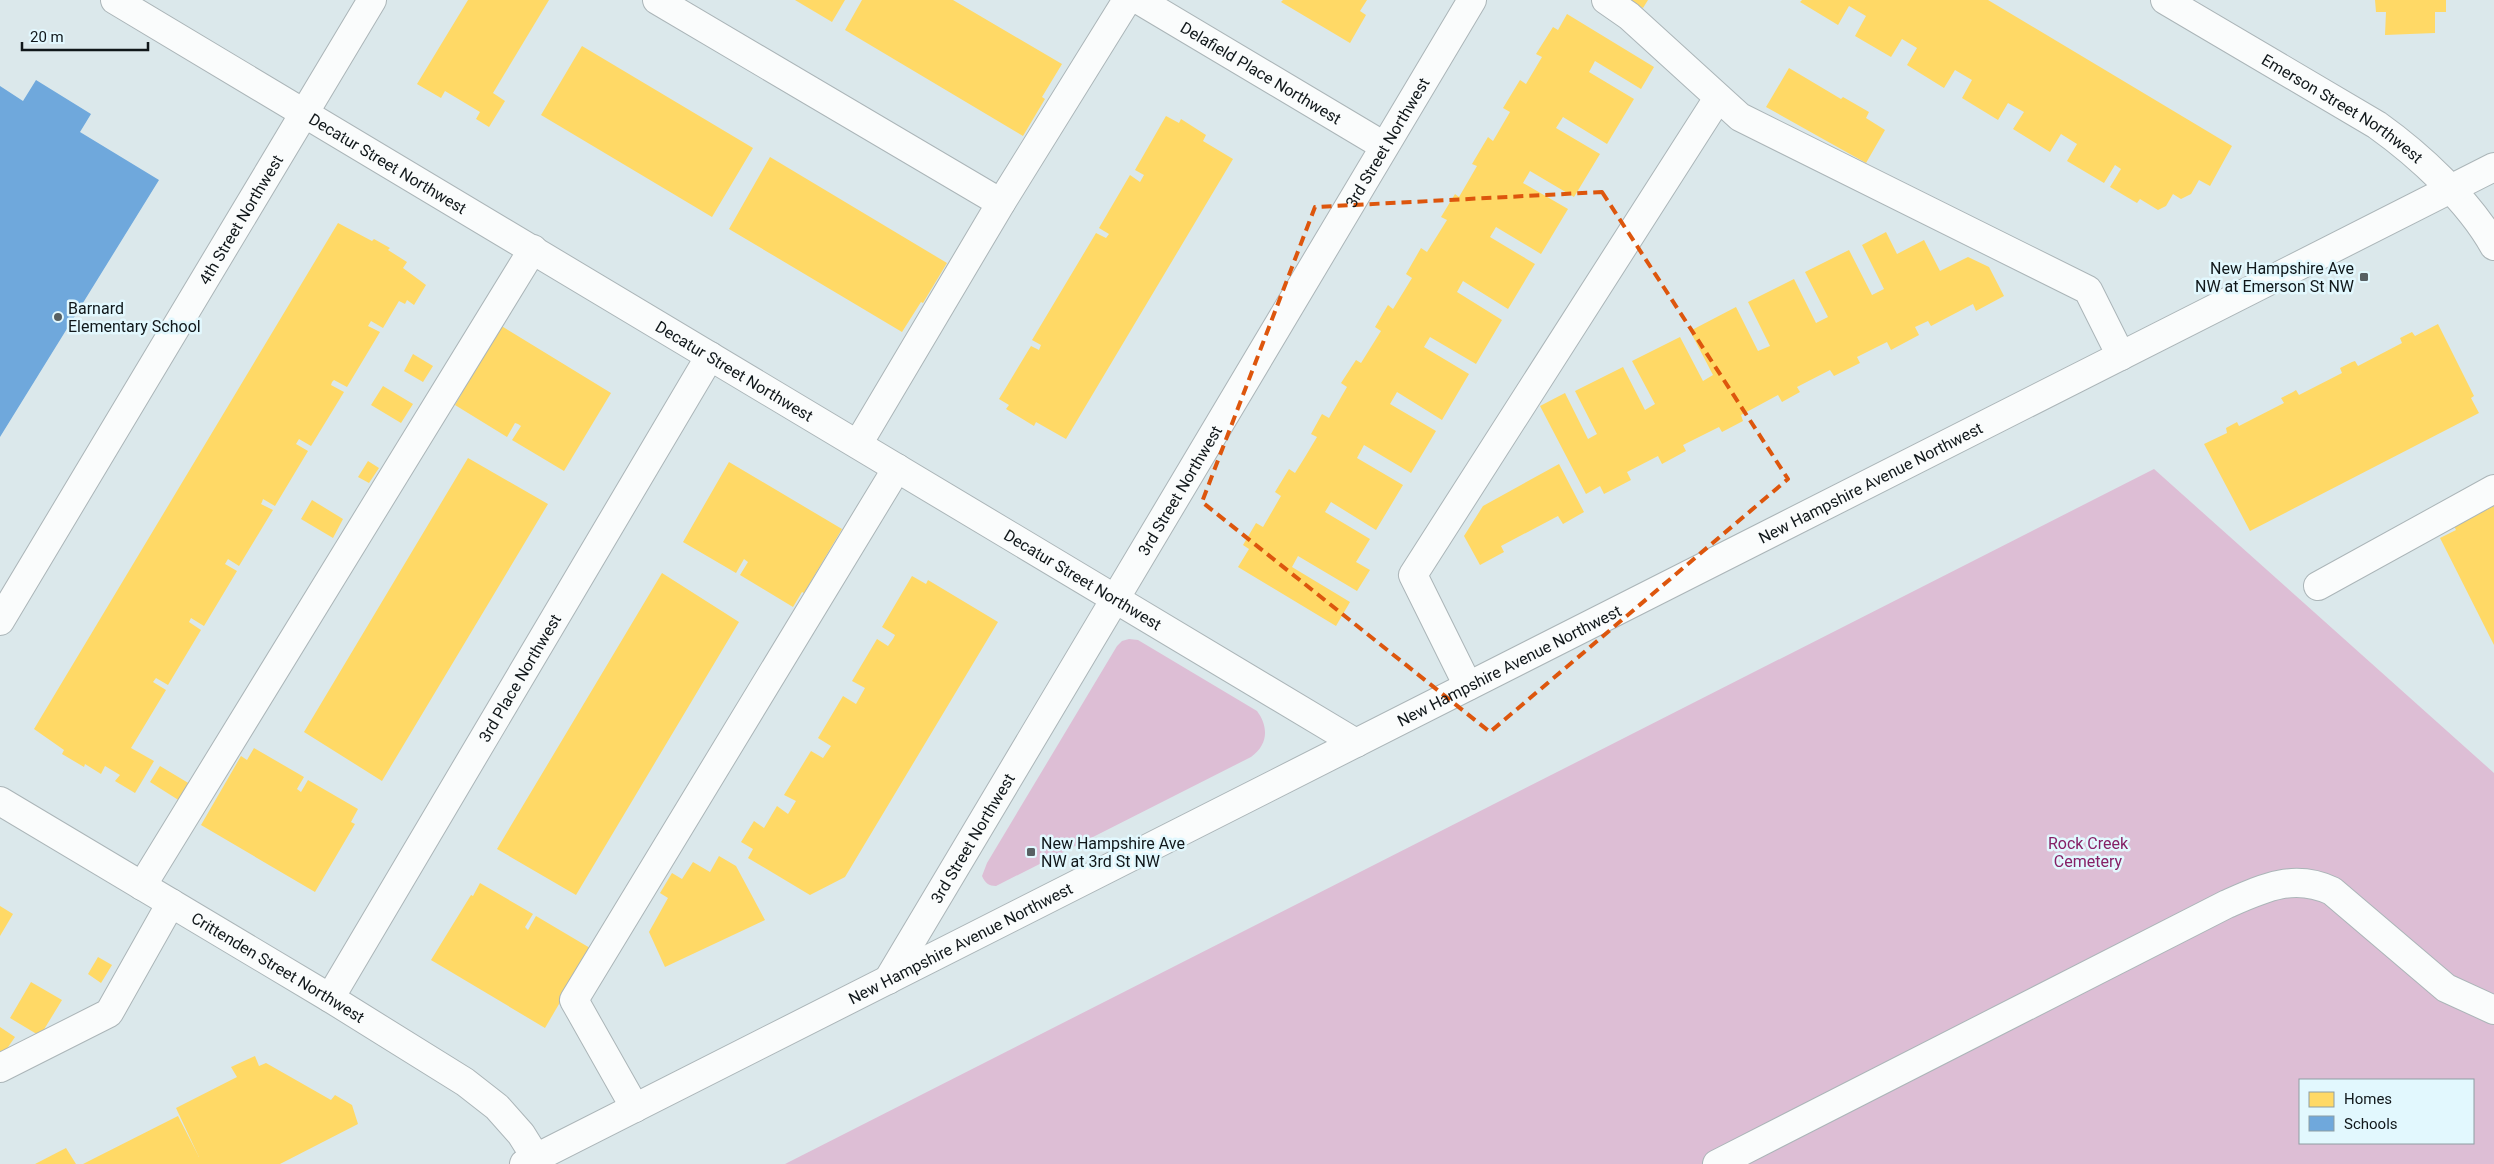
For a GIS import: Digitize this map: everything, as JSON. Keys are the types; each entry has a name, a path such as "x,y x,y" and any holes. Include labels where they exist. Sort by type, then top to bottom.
{"street":[{"name":"Decatur Street Northwest","path":"114,0 1115,597 1356,743"},
{"name":"4th Street Northwest","path":"0,620 372,0"},
{"path":"657,0 1000,202"},
{"path":"858,444 1000,202 1127,0"},
{"name":"Delafield Place Northwest","path":"1139,0 1384,146"},
{"name":"3rd Street Northwest","path":"888,980 1472,0"},
{"path":"1606,0 1630,16 1740,117 2088,290 2121,356"},
{"name":"Emerson Street Northwest","path":"2165,0 2377,125 2399,141 2450,190 2484,228 2494,246"},
{"path":"1468,686 1413,575 1718,98"},
{"name":"New Hampshire Avenue Northwest","path":"530,1161 2494,167"},
{"path":"142,886 532,249"},
{"name":"3rd Place Northwest","path":"330,998 710,356"},
{"path":"635,1108 574,1000 897,468"},
{"path":"2318,586 2494,489"},
{"name":"Crittenden Street Northwest","path":"0,802 330,998 465,1082 497,1107 521,1134 530,1161"},
{"path":"1717,1164 2227,904 2268,886 2292,882 2317,884 2332,891 2446,988 2494,1010"},
{"path":"0,1068 109,1013 171,903"}],"highlighted area":[{"path":"1602,192 1788,479 1490,732 1202,502 1315,207"}],"green space":[{"name":"Rock Creek Cemetery","path":"2154,469 2494,773 2494,1164 785,1164"},
{"path":"1129,639 1138,640 1257,711 1264,723 1265,729 1264,741 1261,747 1251,757 996,886 989,885 982,876 987,863 1117,646 1122,641"}],"building: Homes":[{"path":"468,0 549,0 493,93 505,101 489,127 476,119 480,112 445,91 441,98 417,84"},
{"path":"795,0 845,0 832,22"},
{"path":"862,0 953,0 1062,64 1042,97 1045,99 1023,136 845,30"},
{"path":"1283,0 1367,0 1360,11 1366,15 1350,43 1281,2"},
{"path":"1629,0 1648,0 1643,8"},
{"path":"1802,0 1988,0 2232,146 2210,186 2199,180 2191,194 2181,199 2173,194 2166,206 2158,210 2140,199 2137,203 2110,187 2121,169 2115,165 2104,183 2067,161 2077,144 2061,134 2050,152 2013,129 2024,112 2008,103 1998,120 1962,98 1972,80 1955,70 1944,88 1907,65 1917,48 1902,39 1891,57 1855,36 1866,16 1849,6 1838,25 1800,2"},
{"path":"2375,0 2446,0 2446,12 2435,12 2435,33 2385,35 2386,12 2376,12"},
{"path":"1567,14 1654,67 1641,89 1595,61 1589,72 1634,99 1607,144 1563,117 1556,128 1600,154 1574,197 1530,171 1523,183 1568,209 1541,254 1496,227 1490,237 1535,264 1508,309 1463,281 1457,292 1502,320 1476,364 1430,337 1424,347 1469,374 1442,420 1397,392 1390,404 1436,431 1411,473 1364,445 1357,458 1403,485 1376,530 1331,502 1325,512 1370,539 1356,562 1370,570 1357,591 1298,556 1292,567 1350,602 1336,626 1238,567 1249,549 1243,545 1256,523 1263,527 1281,496 1275,492 1289,469 1295,473 1305,457 1317,437 1311,434 1322,414 1329,418 1347,387 1341,383 1356,360 1361,363 1381,331 1375,327 1388,305 1393,309 1412,278 1406,274 1421,248 1427,252 1447,220 1441,217 1455,194 1459,197 1477,166 1472,164 1488,137 1493,141 1510,112 1503,108 1520,80 1526,84 1542,57 1536,54 1553,27 1558,30"},
{"path":"582,46 753,148 712,217 541,115"},
{"path":"1789,68 1841,99 1843,97 1869,112 1866,118 1885,130 1866,163 1766,107"},
{"path":"1166,116 1179,123 1181,119 1206,135 1203,141 1233,159 1066,439 1036,422 1034,426 1006,409 1009,405 999,399 1031,346 1039,350 1041,345 1032,340 1096,233 1106,238 1109,234 1099,228 1130,175 1140,182 1144,175 1135,170"},
{"path":"770,157 947,263 923,303 921,302 902,332 729,229"},
{"path":"338,223 390,248 388,250 407,262 403,268 426,285 414,305 407,300 405,304 399,301 383,328 371,321 368,326 380,332 347,387 334,380 332,382 331,385 344,392 311,446 299,439 296,444 308,451 275,506 263,499 261,504 273,510 239,566 228,559 225,564 237,571 204,626 191,618 189,622 201,630 168,685 156,678 153,682 166,690 131,748 154,761 135,793 115,781 120,775 105,766 101,774 85,764 84,767 62,754 64,750 34,729"},
{"path":"1886,232 1897,254 1924,240 1940,271 1968,257 1989,267 2004,296 1976,311 1973,304 1931,326 1928,321 1915,327 1919,335 1891,350 1887,342 1857,357 1860,363 1834,376 1830,370 1797,387 1800,392 1782,402 1778,395 1741,415 1743,421 1722,432 1719,427 1683,445 1686,451 1662,464 1658,456 1627,472 1631,480 1604,494 1600,486 1586,494 1540,406 1565,393 1588,439 1597,434 1575,391 1623,367 1645,410 1655,404 1632,361 1680,337 1703,381 1713,375 1690,331 1736,307 1758,351 1770,346 1748,302 1794,279 1816,323 1828,317 1805,272 1849,250 1872,295 1884,289 1862,245"},
{"path":"2438,324 2474,396 2471,398 2479,413 2250,531 2204,444 2227,433 2226,428 2237,422 2239,426 2284,403 2281,398 2296,390 2299,395 2342,373 2340,368 2355,361 2358,366 2402,343 2400,338 2412,332 2415,336"},
{"path":"500,325 611,393 564,471 512,440 521,426 518,424 515,423 507,437 455,405 462,393 460,391"},
{"path":"413,354 433,366 423,382 404,371"},
{"path":"383,386 413,404 401,423 371,405"},
{"path":"468,458 548,504 382,781 304,732"},
{"path":"368,461 379,468 369,483 358,477"},
{"path":"729,462 842,529 804,593 802,592 793,607 740,575 748,562 744,559 736,573 683,542"},
{"path":"1559,464 1584,512 1563,524 1558,516 1501,546 1504,552 1480,565 1464,536 1483,506"},
{"path":"312,500 343,519 333,538 301,519"},
{"path":"2494,506 2494,645 2440,538 2456,530 2454,526"},
{"path":"662,573 739,622 576,895 497,849"},
{"path":"912,576 926,584 928,580 998,622 845,877 810,895 748,858 753,849 741,842 754,821 764,828 777,806 788,814 796,801 784,795 811,751 823,758 831,746 818,738 843,696 856,704 865,688 852,681 877,639 888,646 893,639 895,635 882,627"},
{"path":"254,748 304,777 297,789 301,792 308,780 358,809 351,822 355,824 315,892 201,825 241,756 247,760"},
{"path":"160,766 190,784 180,801 150,782"},
{"path":"719,856 736,866 765,920 665,967 649,932 668,898 660,893 672,873 682,879 693,862 710,872"},
{"path":"480,883 533,914 525,927 528,930 536,916 590,948 545,1028 431,960"},
{"path":"0,906 13,914 0,936"},
{"path":"98,957 112,965 101,983 88,974"},
{"path":"31,982 62,1000 40,1036 10,1018"},
{"path":"0,1027 15,1037 4,1053 0,1051"},
{"path":"255,1056 259,1066 266,1063 331,1100 335,1095 352,1105 358,1124 280,1164 83,1164 178,1116 199,1157 176,1108 237,1077 231,1067"},
{"path":"66,1148 76,1164 35,1164"}],"building: Schools":[{"path":"36,80 91,114 80,132 159,180 0,437 0,86 23,101"}],"place":[{"name":"New Hampshire Ave NW at Emerson St NW","path":"2364,277"},
{"name":"Barnard Elementary School","path":"58,317"},
{"name":"New Hampshire Ave NW at 3rd St NW","path":"1031,852"}]}
